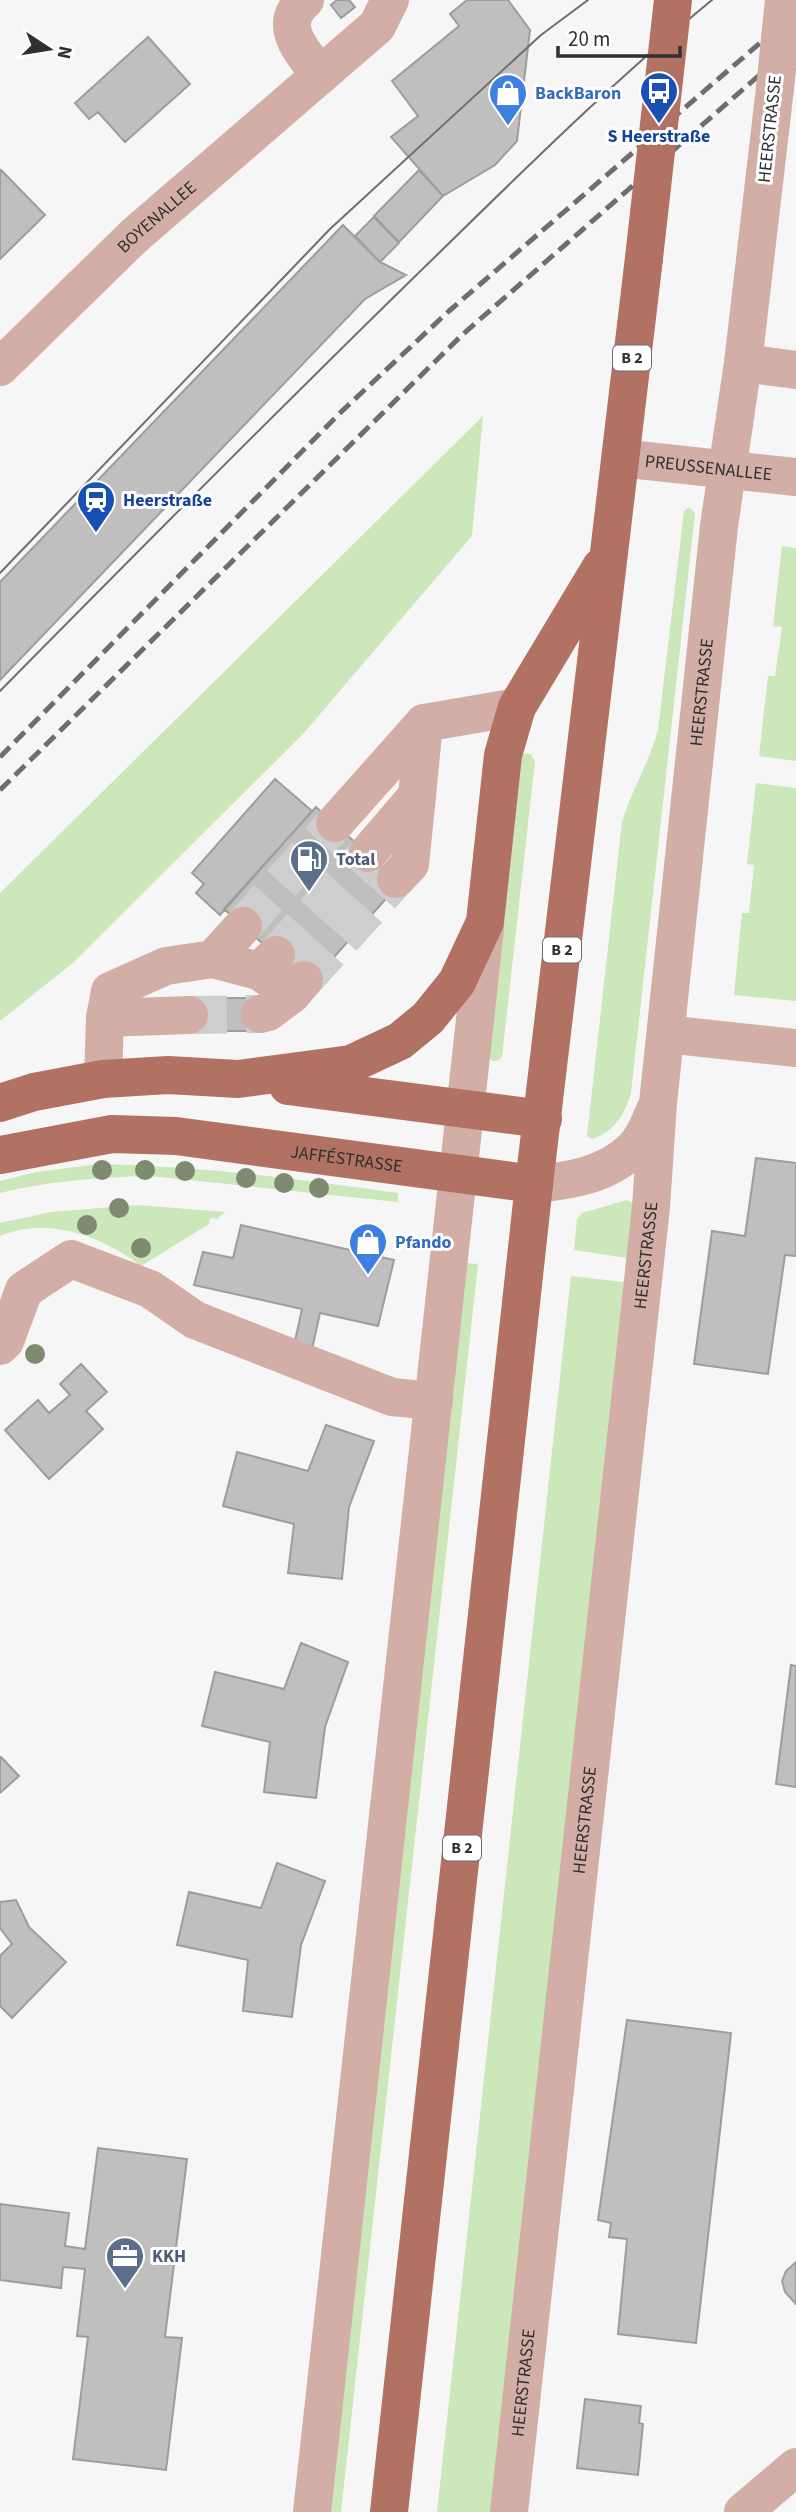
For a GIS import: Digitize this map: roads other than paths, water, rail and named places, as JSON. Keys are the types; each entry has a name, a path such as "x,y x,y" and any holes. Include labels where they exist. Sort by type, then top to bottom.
{"main road":[{"name":"B 2","path":"390,2512 534,1184 673,0"},
{"path":"238,1079 351,1064 400,1041 428,1018 457,982 485,922 503,755 517,706 608,556"},
{"path":"0,1103 34,1092 103,1079 168,1075 238,1079 543,1119"},
{"name":"JAFFÉSTRASSE","path":"0,1155 112,1134 176,1136 534,1184"}],"street":[{"path":"305,0 296,8 291,23 293,36 320,75"},
{"name":"BOYENALLEE","path":"0,367 134,236 377,26 390,0"},
{"name":"HEERSTRASSE","path":"509,2512 651,1207 658,1103 726,469 743,363 784,0"},
{"path":"743,363 796,370"},
{"name":"PREUSSENALLEE","path":"620,458 796,477"},
{"path":"334,823 424,723 517,706"},
{"path":"396,879 410,864 424,723"},
{"path":"368,853 417,796"},
{"path":"312,2512 485,922"},
{"path":"213,959 243,926"},
{"path":"103,1079 105,1018 110,991 166,966 213,959 283,975 268,1012 260,1014"},
{"path":"105,1018 189,1016"},
{"path":"666,1034 796,1048"},
{"name":"JAFFÉSTRASSE","path":"534,1184 569,1182 603,1170 633,1149 646,1132 658,1103"},
{"path":"0,1346 5,1341 24,1290 71,1259 150,1289 195,1320 392,1397 434,1401"},
{"path":"743,2512 796,2467"}],"tunnel":[{"path":"243,926 335,823"},
{"path":"276,955 368,853"},
{"path":"304,980 396,879"},
{"path":"189,1015 260,1014"}],"tram line":[{"path":"0,573 330,229 541,35 588,0"},
{"path":"0,691 274,415 507,186 608,91 712,0"}],"railway":[{"path":"0,757 341,412 449,311 796,12"},
{"path":"0,790 462,335 796,43"}],"place":[{"name":"S Heerstraße","path":"659,125"},
{"name":"BackBaron","path":"508,127"},
{"name":"Heerstraße","path":"96,534"},
{"name":"Total","path":"309,893"},
{"name":"Pfando","path":"368,1276"},
{"name":"KKH","path":"125,2290"}]}
